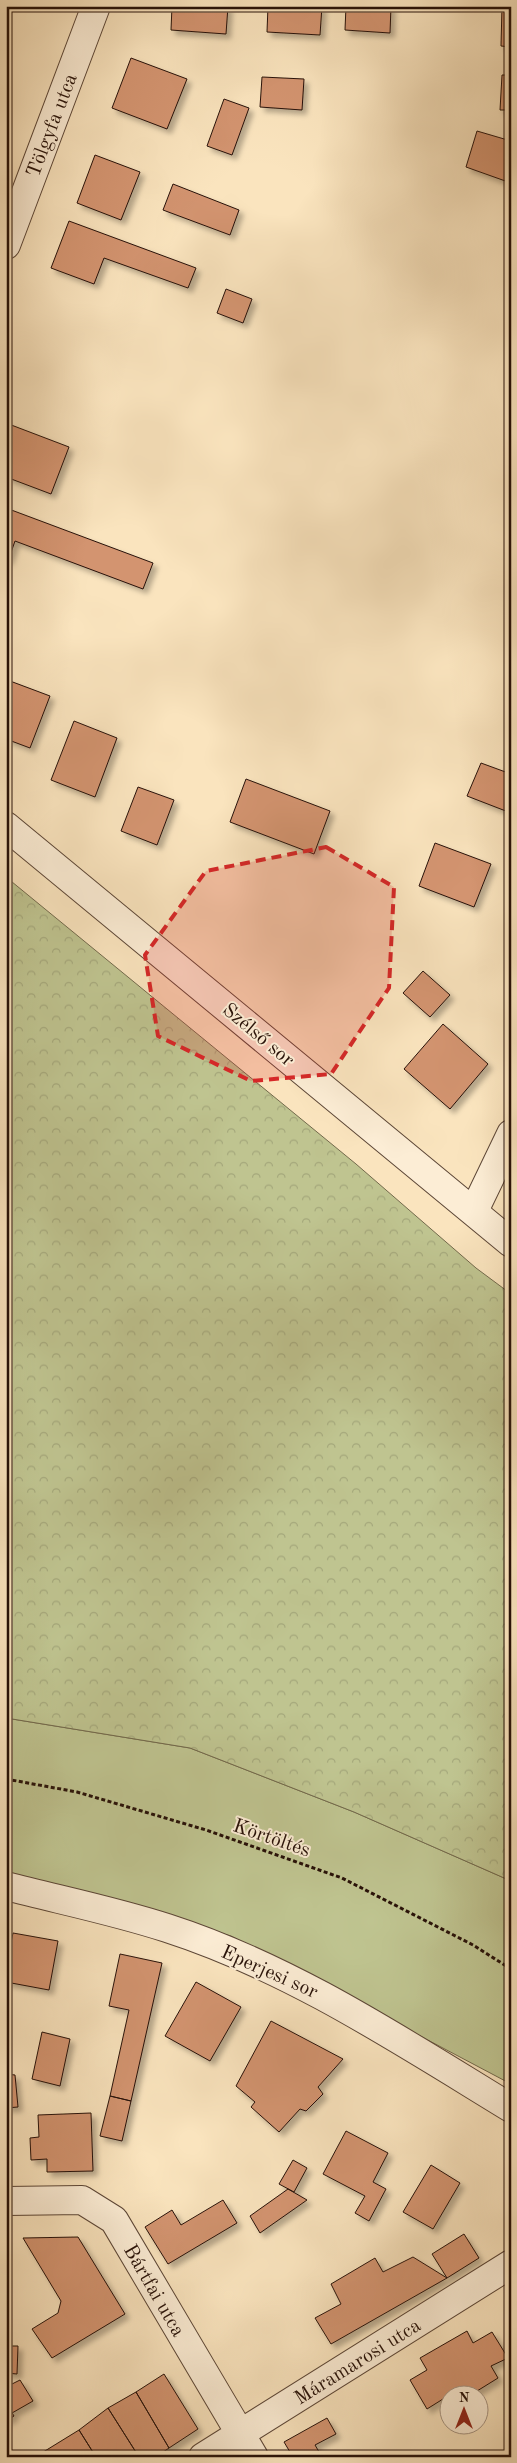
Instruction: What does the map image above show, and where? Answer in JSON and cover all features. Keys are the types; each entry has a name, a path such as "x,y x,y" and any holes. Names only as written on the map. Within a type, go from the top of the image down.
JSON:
{"street":[{"name":"Tölgyfa utca","path":"6,245 96,6"},
{"name":"Szélső sor","path":"6,826 511,1243"},
{"path":"474,1212 511,1134"},
{"name":"Eperjesi sor","path":"6,1886 167,1928 230,1952 337,2002 511,2108"},
{"name":"Bártfai utca","path":"6,2201 82,2200 114,2220 254,2457"},
{"name":"Máramarosi utca","path":"203,2457 511,2264"}],"path":[{"name":"Körtöltés","path":"6,1779 77,1792 206,1830 342,1878 473,1945 511,1969"}],"highlighted area":[{"path":"326,847 394,887 389,988 331,1074 251,1081 158,1036 145,955 206,871"}],"green space":[{"path":"6,877 356,1164 476,1268 511,1294 511,1881 354,1812 190,1748 6,1718"},
{"path":"6,1718 190,1748 354,1812 511,1881 511,2084 231,1936 6,1876"}],"building":[{"path":"172,6 228,6 226,34 171,30"},
{"path":"268,6 322,6 320,35 267,32"},
{"path":"346,6 391,6 390,33 345,30"},
{"path":"502,6 511,6 511,47 501,46"},
{"path":"131,58 187,79 167,129 112,108"},
{"path":"502,75 511,75 511,110 500,110"},
{"path":"262,77 304,79 302,110 260,107"},
{"path":"224,99 249,108 232,155 207,146"},
{"path":"477,131 511,141 511,183 466,167"},
{"path":"95,155 140,172 121,220 77,203"},
{"path":"173,184 239,210 230,235 163,210"},
{"path":"69,221 196,268 188,288 104,258 94,284 51,268"},
{"path":"226,289 252,299 243,323 217,313"},
{"path":"6,423 69,447 51,494 6,477"},
{"path":"6,508 153,563 143,589 15,541 8,561 6,560"},
{"path":"10,681 50,696 30,748 6,739 6,690"},
{"path":"74,721 117,738 95,797 51,780"},
{"path":"481,763 511,774 511,813 467,796"},
{"path":"246,779 330,811 314,854 230,822"},
{"path":"138,787 174,800 157,845 121,831"},
{"path":"435,843 491,864 474,907 419,886"},
{"path":"423,971 450,995 430,1017 403,993"},
{"path":"443,1024 488,1064 450,1109 404,1069"},
{"path":"13,1933 58,1941 49,1990 6,1982 6,1967"},
{"path":"120,1954 162,1963 131,2101 110,2096 129,2010 109,2006"},
{"path":"196,1982 241,2007 210,2061 165,2036"},
{"path":"271,2021 343,2059 318,2087 323,2094 306,2111 300,2109 279,2132 251,2107 255,2102 236,2086"},
{"path":"42,2032 70,2039 60,2086 32,2079"},
{"path":"6,2074 15,2075 18,2107 6,2108"},
{"path":"110,2096 131,2101 122,2141 100,2136"},
{"path":"91,2113 93,2171 47,2172 47,2159 31,2160 30,2138 39,2137 38,2115"},
{"path":"346,2131 388,2153 373,2182 386,2189 369,2221 355,2213 365,2196 323,2174"},
{"path":"293,2160 307,2168 294,2192 279,2184"},
{"path":"431,2165 460,2183 433,2229 403,2212"},
{"path":"288,2189 307,2200 260,2233 250,2216"},
{"path":"223,2200 237,2223 168,2264 145,2227 172,2210 181,2225"},
{"path":"464,2234 479,2258 447,2278 432,2254"},
{"path":"78,2237 125,2314 52,2358 32,2329 58,2313 61,2301 23,2238"},
{"path":"413,2257 447,2278 331,2344 315,2318 341,2304 331,2284 375,2258 383,2272"},
{"path":"467,2331 473,2343 492,2332 508,2358 491,2366 498,2378 485,2386 440,2386 440,2401 427,2409 410,2380 427,2370 420,2358"},
{"path":"6,2346 18,2346 17,2374 6,2373"},
{"path":"164,2374 198,2429 169,2448 136,2392"},
{"path":"20,2380 33,2401 12,2413 6,2403 6,2387"},
{"path":"136,2392 169,2448 156,2457 139,2457 108,2408"},
{"path":"6,2403 14,2416 6,2421"},
{"path":"108,2408 139,2457 96,2457 79,2430"},
{"path":"327,2418 336,2434 315,2445 322,2457 293,2457 284,2442"},
{"path":"79,2430 96,2457 41,2457 40,2454"},
{"path":"455,2452 458,2457 448,2457"}]}
